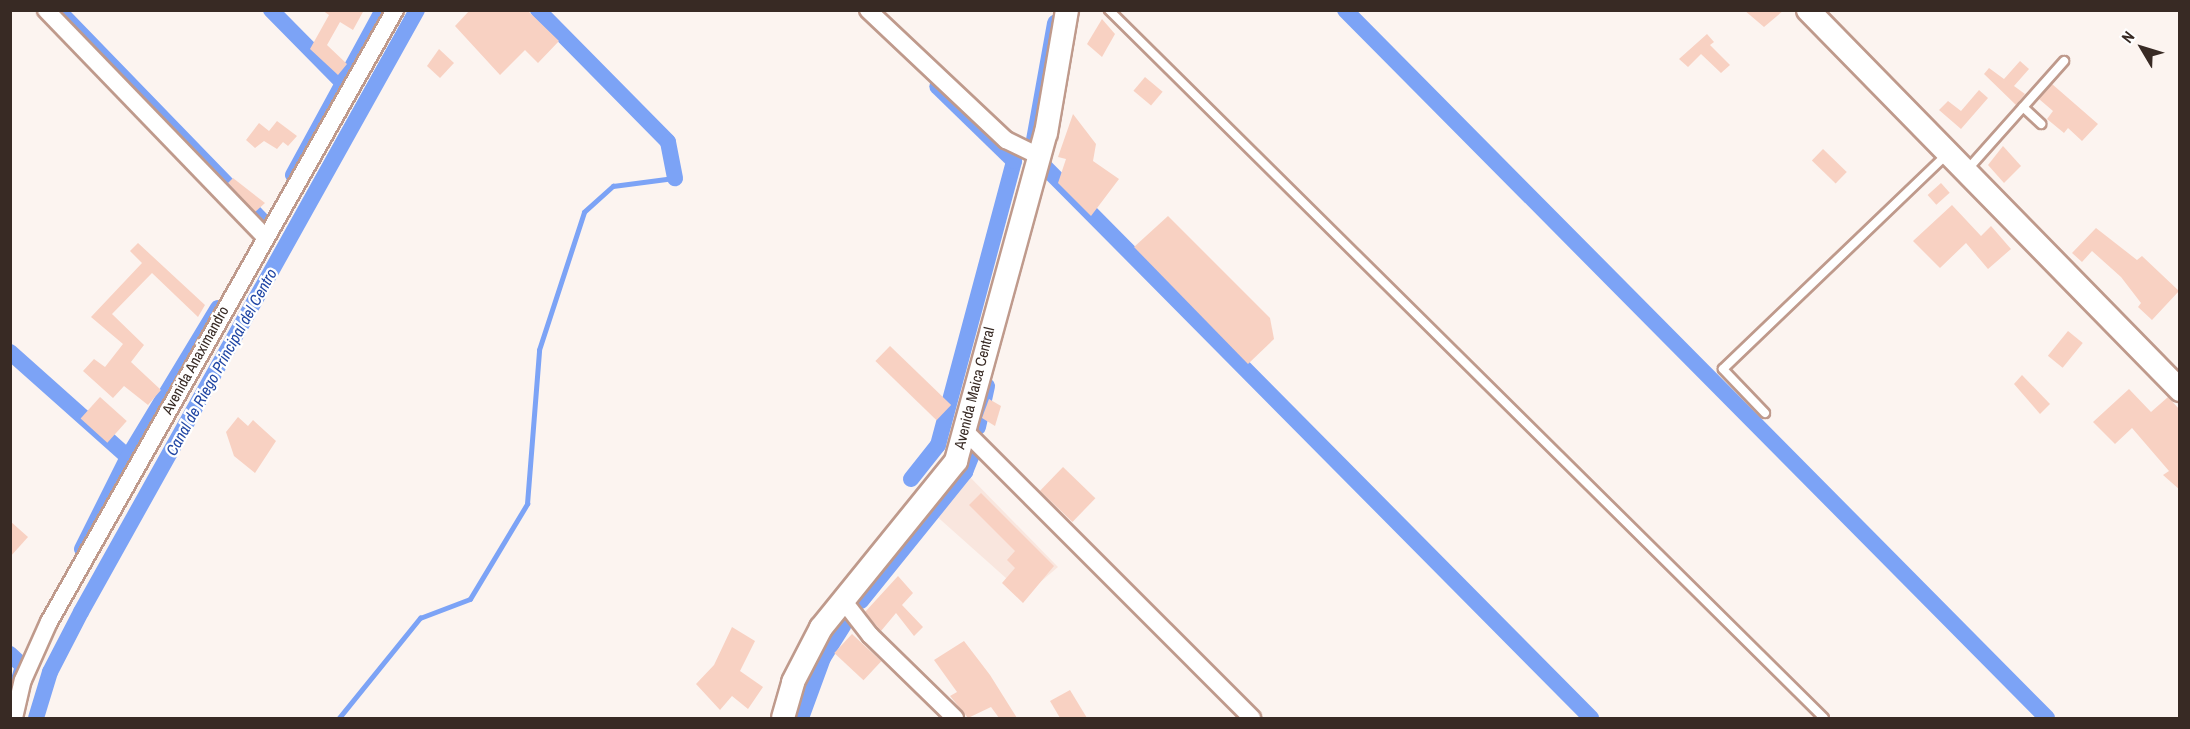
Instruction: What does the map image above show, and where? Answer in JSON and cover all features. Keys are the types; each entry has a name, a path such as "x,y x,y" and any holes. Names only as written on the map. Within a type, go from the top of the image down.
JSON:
{"street":[{"path":"46,10 264,236"},
{"name":"Avenida Anaximandro","path":"14,718 23,680 49,622 264,236 395,10"},
{"path":"868,10 1006,140 1036,155"},
{"name":"Avenida Maica Central","path":"783,718 806,655 842,599 942,481 956,461 1036,155 1046,133 1067,10"},
{"path":"1808,10 2180,390"},
{"path":"965,431 1252,718"},
{"path":"842,599 870,635 956,718"}],"lane":[{"path":"1109,10 1246,141 1824,718"},
{"path":"1966,170 2064,61"},
{"path":"2023,107 2041,124"},
{"path":"1765,413 1723,369 1949,153"}],"shaded area":[{"path":"965,472 1058,567 1025,595 933,513"}],"building":[{"path":"322,10 364,10 353,30 340,22 327,45 347,64 338,75 310,49 329,15"},
{"path":"470,10 527,10 559,41 538,63 525,50 500,75 455,26"},
{"path":"1744,10 1784,10 1764,27"},
{"path":"1102,19 1115,34 1102,57 1087,44"},
{"path":"1707,34 1714,42 1710,45 1730,65 1721,73 1701,54 1688,67 1679,59"},
{"path":"439,49 454,63 440,78 427,66"},
{"path":"2020,61 2029,69 2014,86 2025,94 2016,105 1984,74 1989,68 2004,79"},
{"path":"1145,77 1163,92 1151,106 1133,91"},
{"path":"2052,84 2098,124 2082,141 2068,128 2064,133 2047,119 2053,111 2039,99"},
{"path":"1979,90 1988,98 1961,129 1939,110 1948,101 1961,111"},
{"path":"1073,114 1096,144 1093,161 1119,179 1091,216 1058,183 1066,159 1058,157"},
{"path":"277,121 297,136 288,146 283,142 277,149 264,141 255,148 246,140 259,123 269,131"},
{"path":"2003,146 2021,166 2004,183 1988,165"},
{"path":"1823,149 1847,172 1836,183 1812,161"},
{"path":"233,178 265,203 255,212 228,183"},
{"path":"1941,183 1950,193 1936,205 1928,195"},
{"path":"1952,205 1981,236 1991,226 2011,249 1988,269 1966,243 1940,268 1913,241"},
{"path":"1168,216 1270,318 1274,339 1248,364 1134,247"},
{"path":"2096,228 2137,260 2142,256 2179,291 2152,320 2138,307 2141,303 2121,277 2092,251 2082,262 2072,253"},
{"path":"138,243 205,305 198,317 152,273 112,314 144,345 131,362 161,390 148,405 124,386 113,398 83,371 94,359 105,367 123,344 91,317 142,263 130,251"},
{"path":"2068,331 2083,343 2063,368 2048,356"},
{"path":"890,346 951,405 937,420 875,361"},
{"path":"2022,375 2050,404 2040,414 2014,384"},
{"path":"2129,389 2151,412 2168,397 2180,410 2180,490 2163,475 2169,471 2132,428 2115,444 2093,422"},
{"path":"100,397 127,421 107,443 81,419"},
{"path":"989,399 1001,406 995,426 982,418"},
{"path":"238,417 248,426 253,420 276,441 255,473 234,456 226,432"},
{"path":"1063,467 1095,498 1072,522 1040,491"},
{"path":"981,493 1054,566 1023,603 1002,583 1015,568 1007,560 1015,551 969,505"},
{"path":"10,521 28,537 10,557"},
{"path":"898,576 913,593 902,605 923,627 914,636 896,613 881,631 865,612"},
{"path":"732,627 755,641 740,671 763,687 748,709 732,696 720,710 696,684 714,665"},
{"path":"852,634 881,661 864,680 834,653"},
{"path":"964,641 990,675 1017,718 999,718 991,707 968,718 950,696 957,692 934,660"},
{"path":"1070,690 1087,718 1060,718 1050,701"}],"waterway":[{"path":"58,10 267,226"},
{"path":"271,10 342,82"},
{"path":"293,175 383,10"},
{"name":"Canal de Riego Principal del Centro","path":"36,718 50,672 81,612 417,10"},
{"path":"538,10 668,142 675,178"},
{"path":"1345,10 2047,718"},
{"path":"1034,140 1055,23"},
{"path":"911,479 938,445 1014,161 937,86"},
{"path":"1045,167 1591,718"},
{"path":"339,718 420,618 470,599 527,504 539,350 584,212 613,186 675,178"},
{"path":"82,549 128,457 218,308"},
{"path":"10,352 128,457"},
{"path":"978,427 987,386"},
{"path":"861,601 965,472 973,452"},
{"path":"801,718 823,658 844,625"},
{"path":"10,654 23,666 18,683"}]}
